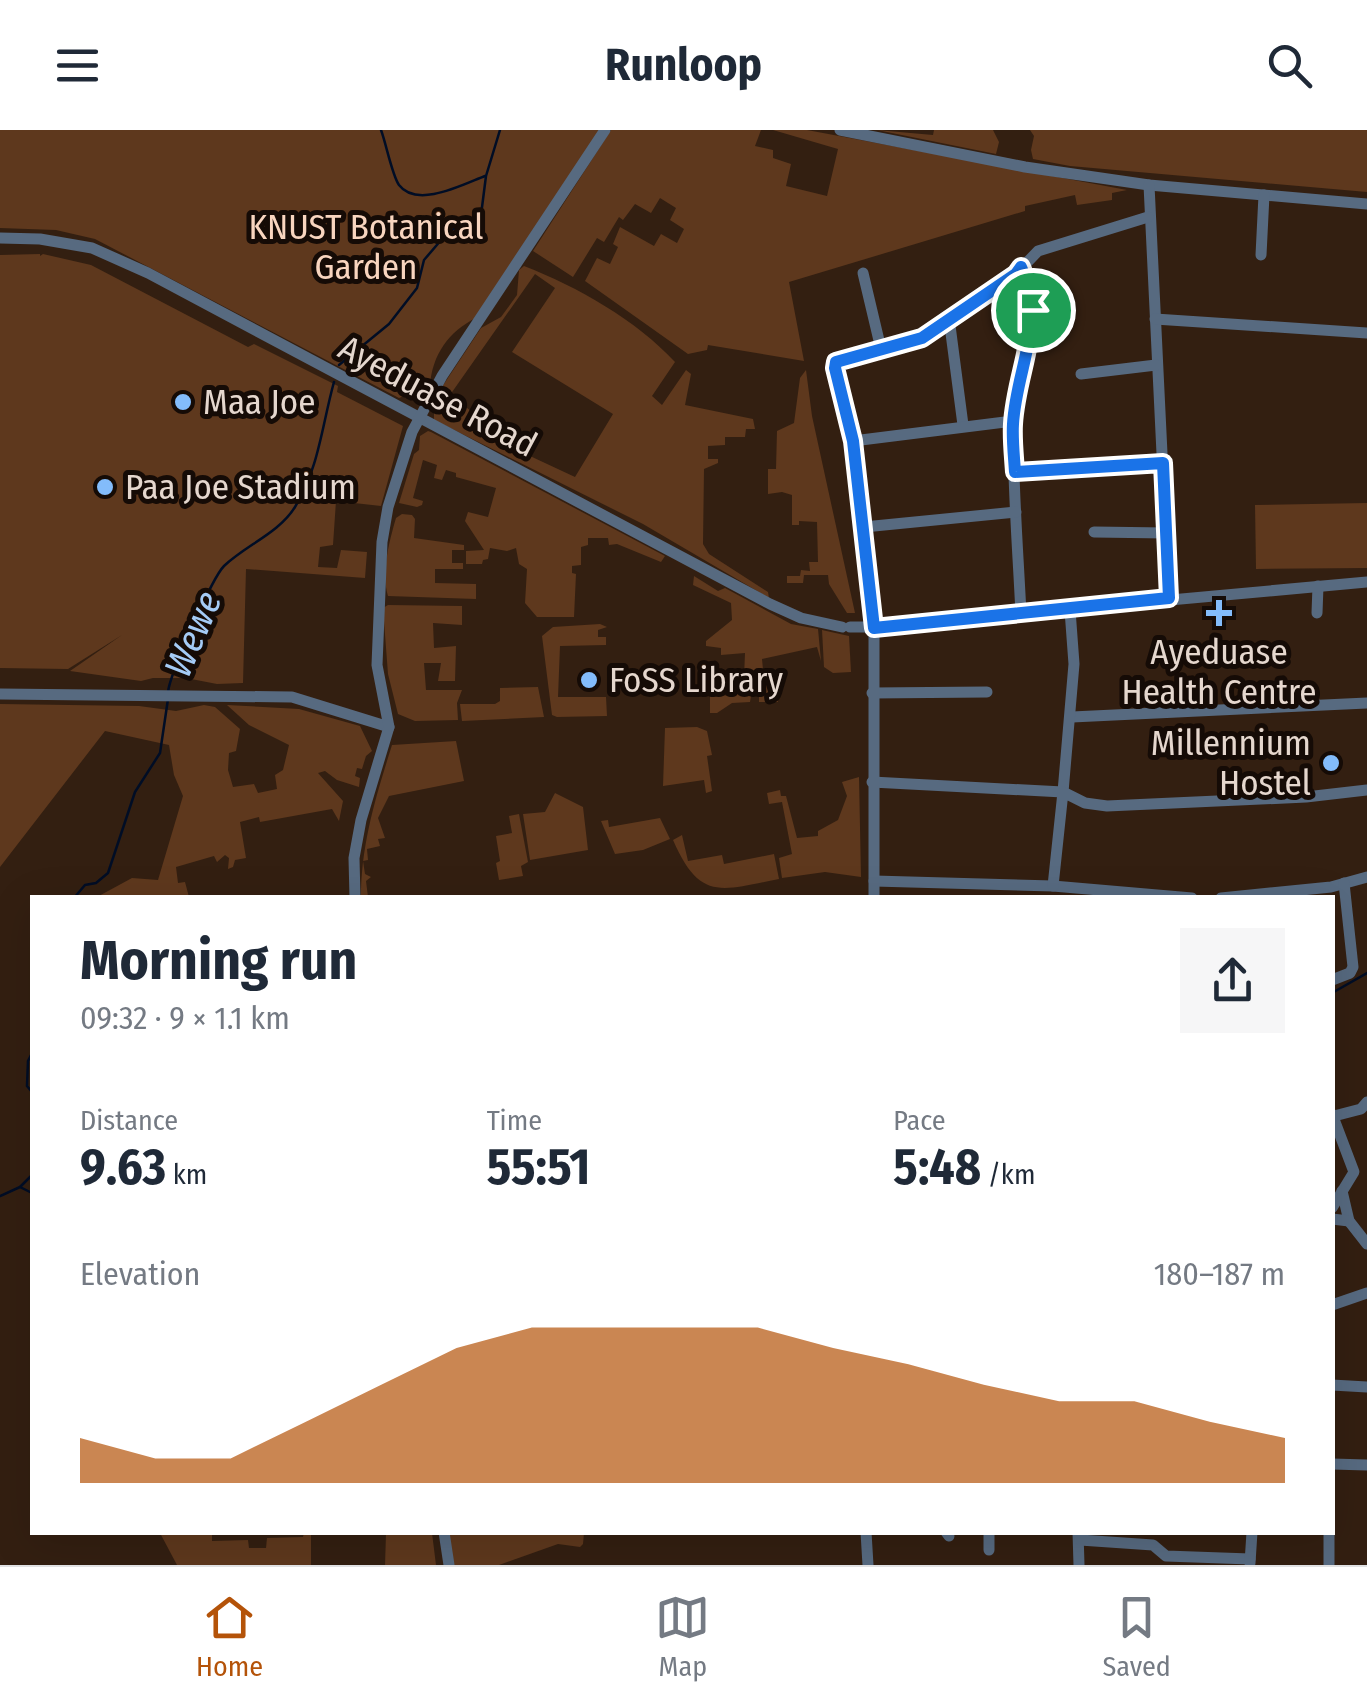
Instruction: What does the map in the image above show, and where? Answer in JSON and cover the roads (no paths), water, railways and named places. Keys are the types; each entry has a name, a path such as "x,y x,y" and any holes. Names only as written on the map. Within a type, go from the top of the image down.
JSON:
{"street":[{"path":"355,895 354,858 361,820 390,726 377,666 382,542 388,507 419,416 442,376 605,130"},
{"path":"840,130 1025,166 1149,185 1367,204"},
{"path":"1149,185 1169,598"},
{"path":"1261,255 1264,195"},
{"path":"874,895 874,628 853,441 836,362 922,338 1016,274 1038,251 1148,218"},
{"name":"Ayeduase Road","path":"0,238 92,248 148,273 801,618 874,628 1367,582"},
{"path":"1021,267 1030,286 1033,310 1029,350 1013,421 1022,614"},
{"path":"863,273 880,349"},
{"path":"950,318 963,425"},
{"path":"1156,319 1367,333"},
{"path":"1081,374 1156,364"},
{"path":"853,441 1013,421"},
{"path":"1015,472 1163,463"},
{"path":"864,527 1016,512"},
{"path":"1094,532 1166,533"},
{"path":"1318,586 1318,613"},
{"path":"1053,886 1072,717 1070,610"},
{"path":"872,694 987,692"},
{"path":"0,694 292,697 390,726"},
{"path":"1072,717 1367,704"},
{"path":"872,782 1063,792 1085,803 1108,806 1306,797 1367,790"},
{"path":"1247,895 1344,884 1367,877"},
{"path":"874,881 1053,886 1157,895"},
{"path":"1335,979 1350,973 1353,966 1344,884"},
{"path":"1335,1115 1361,1109 1367,1102"},
{"path":"1335,1118 1354,1172 1335,1203"},
{"path":"1342,1192 1349,1221 1367,1244"},
{"path":"1335,1220 1349,1221"},
{"path":"1335,1304 1367,1293"},
{"path":"1335,1385 1367,1387"},
{"path":"1335,1464 1367,1465"},
{"path":"444,1535 448,1565"},
{"path":"866,1535 869,1564"},
{"path":"988,1550 989,1535"},
{"path":"1079,1565 1079,1536 1154,1545 1166,1561 1250,1562 1252,1535"},
{"path":"1329,1565 1330,1535"}],"waterway":[{"path":"381,130 396,180 407,192 441,193 485,176"},
{"name":"Wewe","path":"339,365 389,324 417,288 424,260 448,232 481,215 486,176 500,130"},
{"name":"Wewe","path":"168,692 183,647 218,574 295,507 315,462 334,382"},
{"name":"Wewe","path":"77,895 85,885 96,883 108,873 135,792 160,753 168,699"},
{"path":"1335,991 1367,973"},
{"name":"Wewe","path":"30,1057 30,1090"},
{"name":"Wewe","path":"0,1196 20,1187 30,1177"},
{"path":"20,1187 30,1192"}],"place":[{"name":"Maa Joe","path":"183,402"},
{"name":"Paa Joe Stadium","path":"105,487"},
{"name":"Ayeduase Health Centre","path":"1219,613"},
{"name":"FoSS Library","path":"589,680"},
{"name":"Millennium Hostel","path":"1331,763"}],"park label":[{"name":"KNUST Botanical Garden","path":"366,247"}]}
